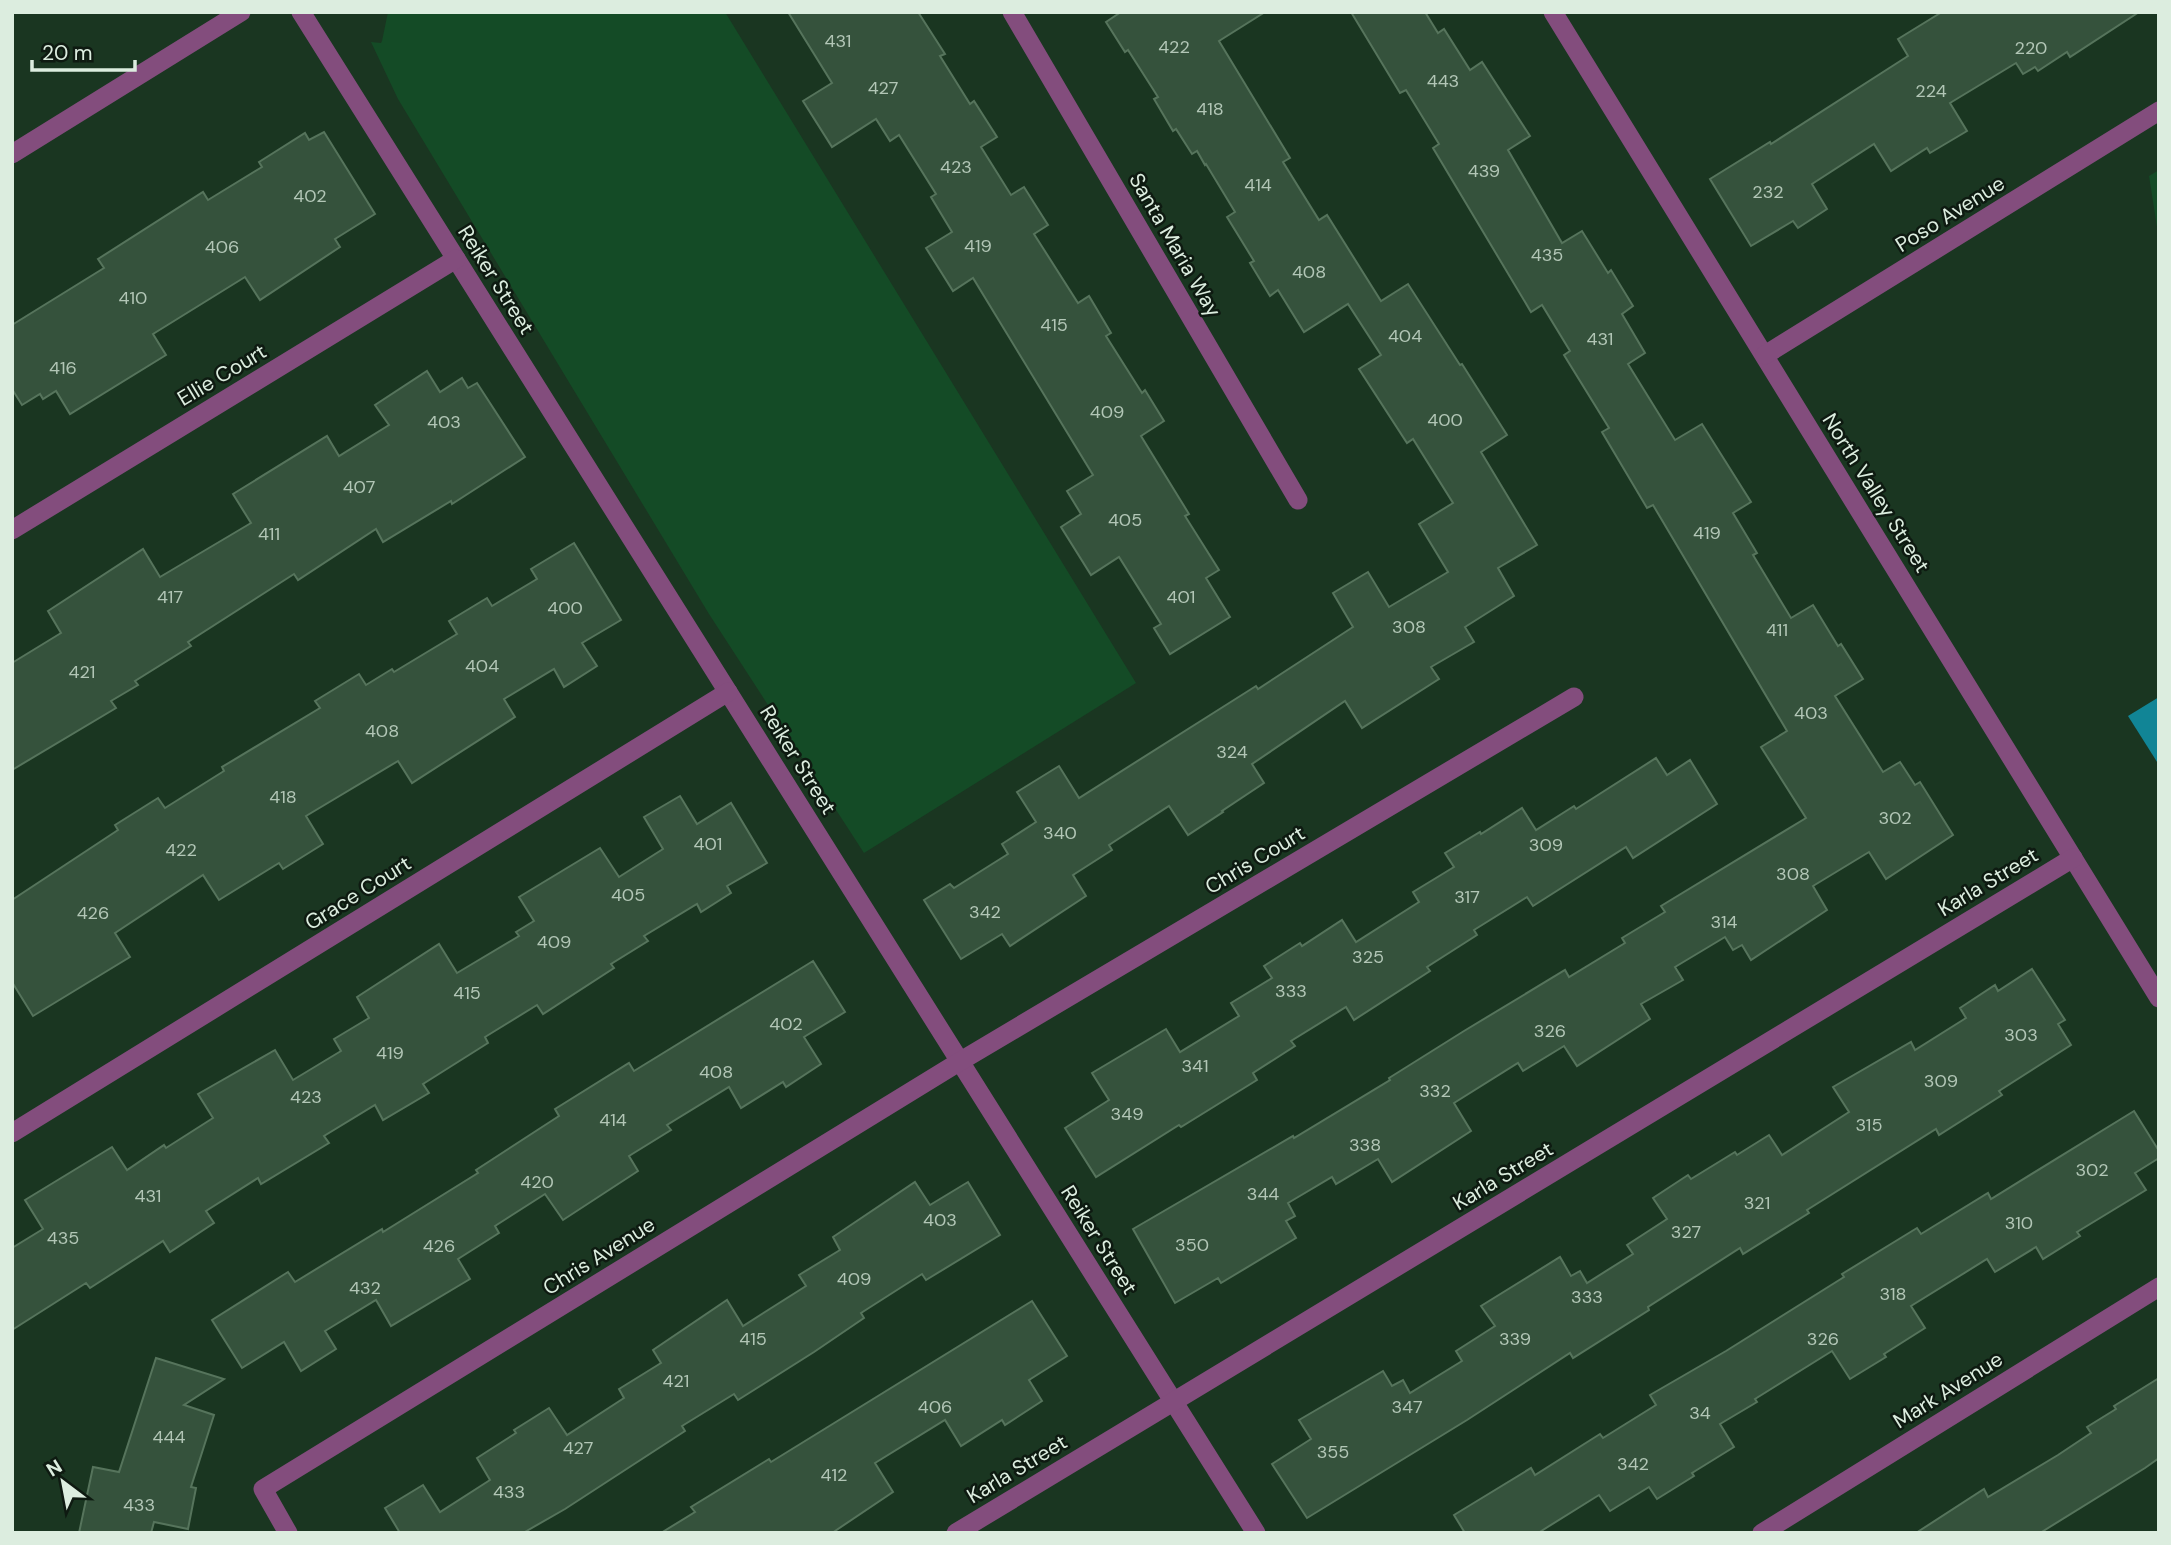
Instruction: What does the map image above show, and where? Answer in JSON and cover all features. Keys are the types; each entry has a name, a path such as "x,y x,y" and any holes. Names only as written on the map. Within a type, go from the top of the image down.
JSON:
{"street":[{"path":"12,154 241,12"},
{"name":"Reiker Street","path":"301,12 1256,1533"},
{"name":"Santa Maria Way","path":"1012,12 1298,500"},
{"name":"North Valley Street","path":"1553,12 2159,998"},
{"name":"Poso Avenue","path":"1765,355 2159,111"},
{"name":"Ellie Court","path":"12,530 456,259"},
{"name":"Grace Court","path":"12,1133 728,692"},
{"name":"Chris Court","path":"959,1062 1574,696"},
{"name":"Karla Street","path":"956,1533 2073,858"},
{"name":"Chris Avenue","path":"288,1533 263,1489 959,1062"},
{"name":"Mark Avenue","path":"1762,1533 2159,1287"}],"green space":[{"path":"388,12 725,12 1136,683 864,853 709,614 398,99 371,42 381,43"},
{"path":"2159,170 2159,240 2149,176"}],"water":[{"path":"2159,697 2159,765 2128,716"}],"building":[{"path":"788,12 918,12 945,54 940,56 970,104 974,101 997,137 981,147 1011,195 1024,187 1048,225 1034,234 1078,303 1089,296 1111,333 1106,336 1142,393 1145,390 1164,421 1141,436 1189,514 1185,516 1219,570 1206,578 1230,617 1170,654 1154,628 1161,624 1119,557 1091,575 1061,527 1081,514 1067,491 1093,475 973,278 953,291 926,248 952,232 931,197 936,194 899,135 890,141 876,119 832,147 803,101 832,83"},
{"path":"1121,12 1265,12 1219,41 1290,158 1283,162 1319,220 1327,215 1381,301 1408,284 1507,435 1481,452 1537,545 1498,568 1514,596 1465,627 1474,642 1431,667 1439,679 1362,728 1345,701 1252,764 1264,783 1223,812 1188,835 1169,806 1109,845 1112,850 1073,875 1086,896 1010,946 1002,934 961,959 924,900 950,884 954,888 1008,854 1002,844 1036,822 1017,792 1059,766 1079,798 1256,686 1258,689 1353,627 1333,593 1368,572 1389,607 1448,572 1419,524 1453,503 1413,439 1407,443 1359,369 1381,355 1348,304 1304,332 1278,290 1270,296 1250,263 1254,261 1227,217 1235,212 1197,151 1192,154 1176,129 1173,131 1154,99 1158,97 1128,50 1125,52 1106,22"},
{"path":"1351,12 1425,12 1438,33 1444,29 1470,70 1482,62 1530,136 1508,150 1562,243 1582,231 1608,273 1611,270 1633,306 1622,314 1645,353 1628,364 1675,440 1702,424 1751,502 1733,513 1757,553 1753,555 1791,618 1813,605 1838,646 1841,644 1863,679 1835,696 1883,772 1900,762 1915,785 1920,782 1953,835 1886,879 1869,852 1813,886 1827,910 1751,960 1742,945 1733,950 1725,937 1675,967 1683,980 1641,1004 1650,1019 1577,1066 1564,1046 1523,1071 1518,1063 1454,1103 1471,1131 1392,1182 1378,1159 1336,1184 1332,1177 1288,1203 1295,1216 1286,1221 1296,1238 1221,1283 1218,1278 1175,1303 1133,1229 1293,1136 1294,1138 1565,970 1569,977 1625,943 1622,938 1665,912 1661,906 1806,818 1761,747 1787,731 1653,505 1647,508 1602,432 1609,428 1564,355 1570,351 1542,305 1531,312 1433,148 1439,144 1406,90 1400,93"},
{"path":"1942,12 2139,12 2070,57 2067,52 2038,71 2035,67 2023,74 2016,63 1950,103 1967,131 1930,153 1927,148 1891,171 1874,144 1812,184 1827,209 1798,228 1793,221 1751,246 1710,179 1770,142 1771,144 1908,56 1898,39"},
{"path":"324,132 375,214 335,239 340,247 260,300 245,277 153,334 166,355 70,414 56,391 43,399 40,394 22,405 12,389 12,325 104,268 98,259 203,192 208,200 262,167 259,162 305,133 309,140"},
{"path":"427,371 440,392 462,378 468,388 477,383 525,457 452,504 451,501 383,542 376,529 298,580 294,574 188,642 191,646 135,681 138,685 111,701 116,708 12,770 12,663 61,633 48,611 143,549 160,577 251,523 233,494 327,436 339,456 389,425 375,405"},
{"path":"574,543 621,620 582,643 597,666 564,687 554,669 504,699 515,717 412,783 398,761 306,816 323,844 283,869 279,863 219,900 203,875 115,933 130,957 33,1016 12,982 12,900 118,830 115,825 158,798 165,808 224,771 222,767 320,708 315,701 359,674 366,685 392,669 394,672 457,634 449,621 487,598 492,606 537,579 531,569"},
{"path":"1656,758 1667,775 1690,760 1717,804 1633,858 1626,847 1533,906 1527,897 1474,930 1477,935 1427,967 1430,971 1354,1020 1346,1007 1291,1041 1295,1046 1253,1073 1257,1080 1096,1177 1065,1128 1109,1100 1092,1073 1166,1029 1180,1052 1239,1016 1231,1003 1272,978 1264,966 1300,943 1302,946 1342,920 1356,942 1419,902 1413,892 1454,867 1445,853 1522,808 1536,830 1574,806 1576,809"},
{"path":"680,796 697,824 731,803 767,863 727,886 731,893 701,912 697,904 644,936 648,941 611,964 614,968 543,1014 537,1005 485,1037 488,1043 423,1084 429,1093 383,1120 375,1105 324,1136 329,1143 261,1184 258,1178 206,1211 214,1223 170,1252 163,1241 90,1288 86,1283 12,1330 12,1248 43,1229 25,1200 112,1147 127,1170 164,1145 166,1148 213,1118 198,1094 275,1050 293,1080 341,1051 334,1039 369,1018 357,997 439,944 457,973 519,936 516,932 534,921 519,897 600,848 619,877 663,849 644,817"},
{"path":"813,961 845,1012 804,1037 821,1064 786,1087 783,1082 741,1108 729,1087 667,1125 671,1130 629,1156 638,1171 563,1220 545,1194 495,1226 499,1233 458,1259 470,1279 391,1326 376,1300 325,1331 336,1349 301,1371 284,1342 242,1368 212,1320 288,1272 295,1282 382,1229 383,1232 478,1173 476,1170 559,1116 555,1109 629,1063 634,1071"},
{"path":"2032,969 2065,1020 2058,1024 2071,1045 1999,1091 2002,1095 1939,1135 1936,1129 1807,1210 1809,1213 1743,1254 1740,1248 1573,1358 1570,1353 1307,1518 1272,1464 1311,1439 1299,1420 1383,1371 1392,1386 1403,1380 1410,1393 1462,1361 1456,1351 1495,1326 1481,1306 1560,1257 1571,1276 1580,1271 1587,1283 1633,1254 1627,1245 1667,1219 1653,1198 1688,1175 1691,1179 1769,1135 1782,1155 1849,1112 1833,1087 1911,1042 1915,1050 1966,1018 1960,1008 1995,985 1998,991"},
{"path":"2134,1111 2159,1151 2159,1158 2135,1173 2146,1190 2077,1232 2080,1236 2043,1259 2036,1247 1995,1272 1987,1259 1911,1306 1925,1328 1850,1379 1832,1351 1720,1424 1734,1447 1657,1499 1649,1487 1610,1511 1599,1495 1538,1533 1465,1533 1454,1515 1531,1468 1535,1475 1600,1434 1603,1438 1656,1405 1650,1395 1726,1351 1917,1228 1921,1234 1988,1193 1991,1199"},
{"path":"915,1182 930,1205 968,1182 1000,1235 926,1280 922,1274 861,1313 864,1318 814,1352 738,1400 734,1394 682,1426 685,1431 523,1533 400,1533 385,1508 423,1485 440,1512 490,1480 477,1458 549,1408 567,1435 624,1398 619,1389 661,1363 653,1350 727,1300 743,1326 806,1286 799,1275 840,1250 833,1237"},
{"path":"1032,1301 1067,1356 1029,1380 1042,1401 1005,1425 1002,1420 961,1446 945,1420 875,1463 893,1492 832,1533 661,1533 695,1512 691,1507 769,1459 771,1462"},
{"path":"156,1358 224,1379 184,1405 214,1415 191,1487 196,1488 188,1529 154,1522 151,1533 79,1533 93,1467 119,1472"},
{"path":"2159,1378 2159,1458 2145,1468 2040,1533 1916,1533 1984,1489 1988,1497 2058,1455 2091,1433 2087,1427 2116,1409 2114,1406"}]}
